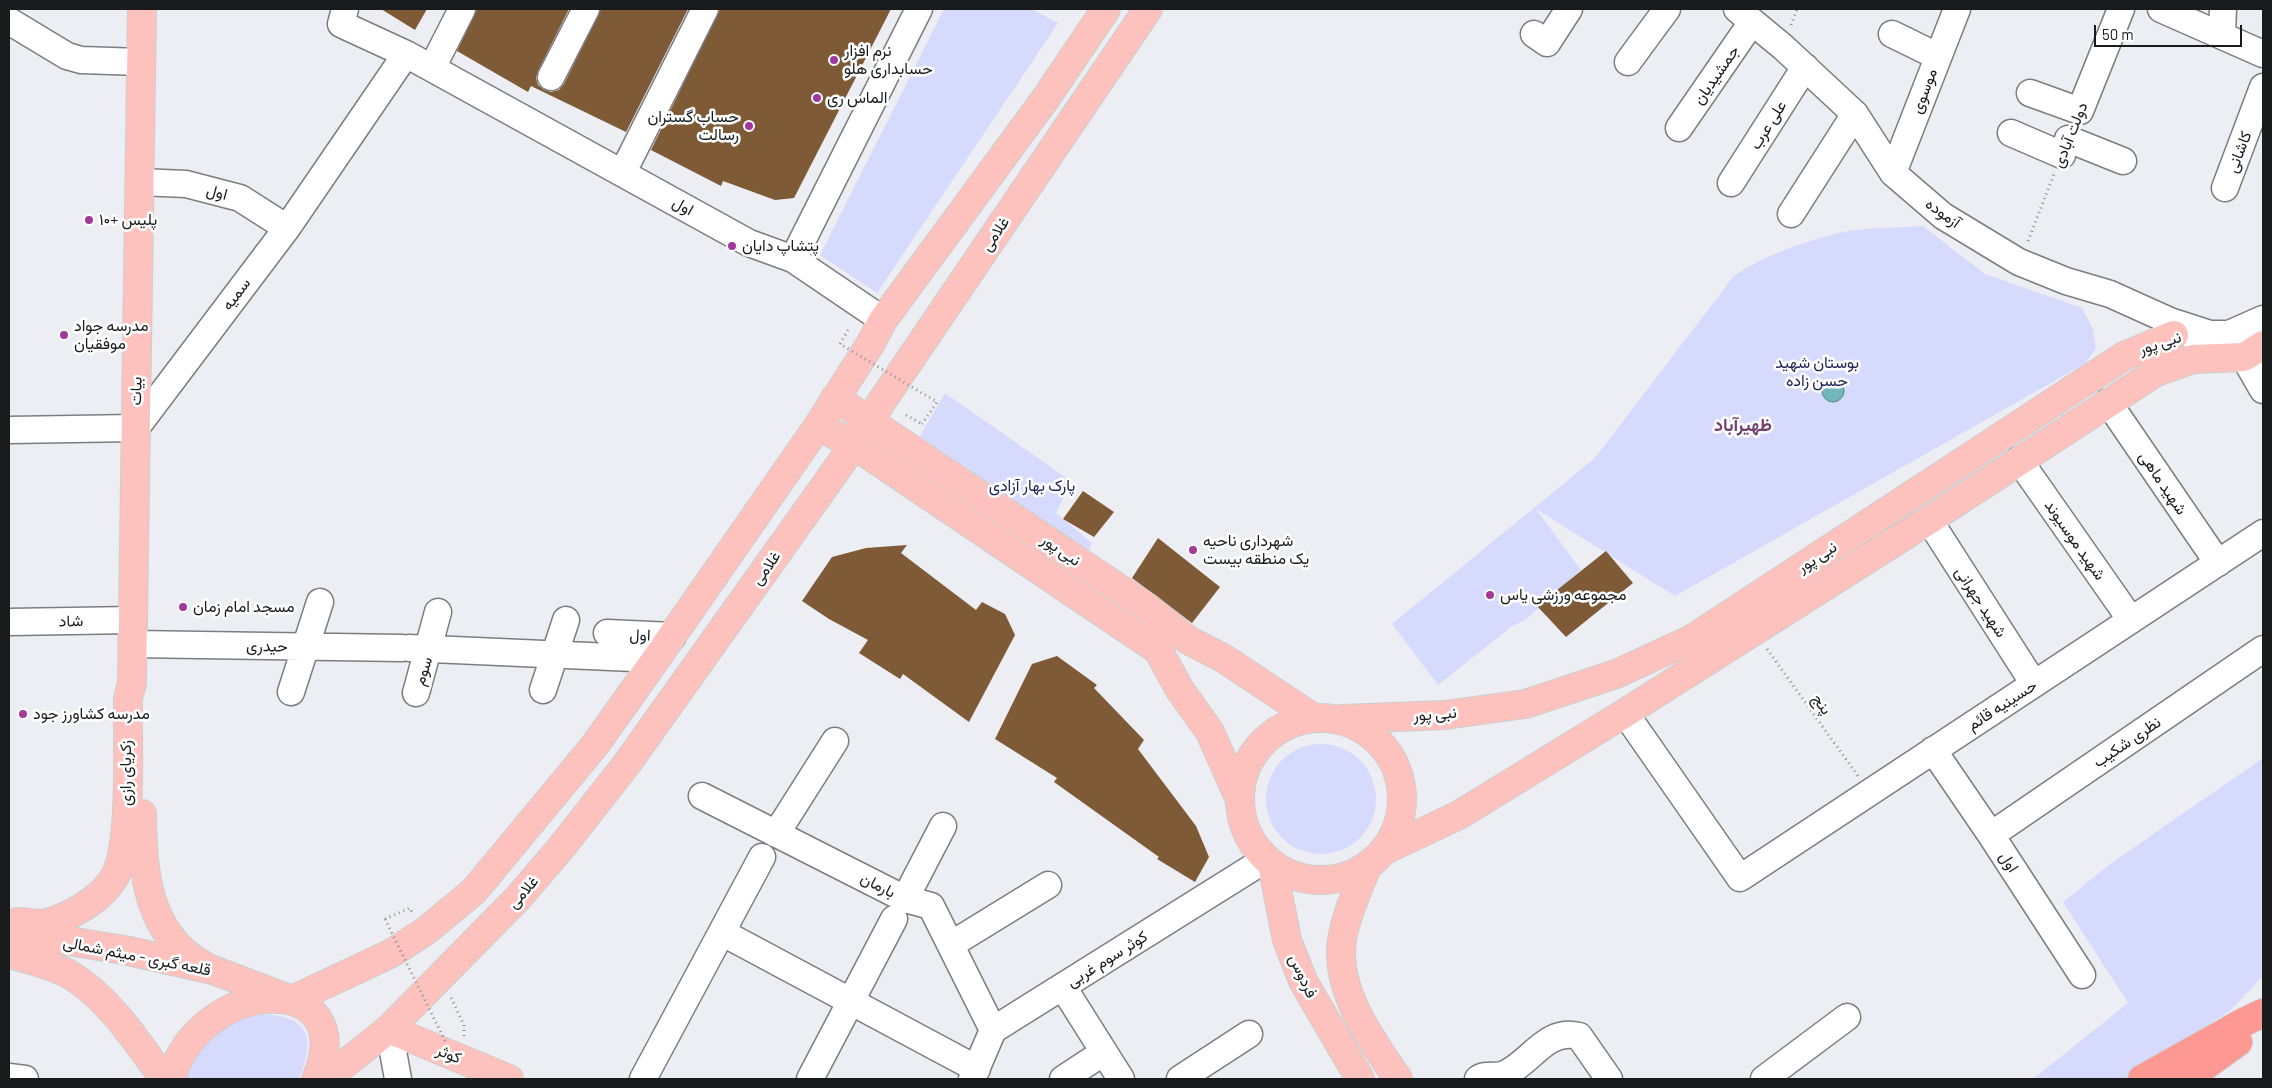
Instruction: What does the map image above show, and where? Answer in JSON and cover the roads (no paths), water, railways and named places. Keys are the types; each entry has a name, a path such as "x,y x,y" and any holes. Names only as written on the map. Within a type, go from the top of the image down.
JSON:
{"highway":[{"path":"2142,1079 2263,1013"},
{"path":"2187,1079 2263,1024"}],"main road":[{"name":"بیات","path":"132,683 142,9"},
{"path":"171,1079 175,1065 185,1047 205,1024 216,1016 262,999 292,1000 392,953 427,930 474,891 595,746 818,426 871,344 882,320 1046,98 1106,9"},
{"name":"غلامی","path":"326,1079 379,1037 518,898 626,765 854,445 1148,9"},
{"name":"نبی پور","path":"1342,719 1445,715 1525,704 1616,674 1692,639 2124,356 2174,335"},
{"name":"نبی پور","path":"1376,858 1459,815 1625,712 1929,520 2156,372 2193,359 2254,351"},
{"name":"نبی پور","path":"835,398 868,422 1148,608 1188,640 1223,658 1312,717"},
{"name":"نبی پور","path":"818,426 854,445 1158,650 1180,690 1210,732 1240,800"},
{"name":"زکریای رازی","path":"9,921 46,923 70,914 98,896 116,875 124,849 126,826 128,698 132,683"},
{"name":"زکریای رازی","path":"132,683 139,697 142,847 149,895 160,924 175,944 192,959 213,970"},
{"path":"1376,858 1344,877 1319,880 1294,876 1269,861 1249,835 1243,822 1240,800 1243,776 1253,754 1268,736 1289,723 1312,717 1342,719 1363,728 1381,743 1395,762 1402,784 1403,807 1397,830 1376,858 1346,923 1341,951 1344,978 1358,1015 1376,1047 1398,1079"},
{"name":"فردوس","path":"1269,861 1287,940 1303,981 1360,1079"},
{"name":"قلعه گبری - میثم شمالی","path":"9,931 129,951 213,970 292,1000 308,1008 316,1018 322,1032 324,1050 316,1079"},
{"name":"قلعه گبری - میثم شمالی","path":"9,954 51,966 89,988 138,1044 164,1079"},
{"name":"کوثر","path":"379,1037 509,1079"}],"street":[{"name":"اول","path":"345,9 341,24 406,54 749,243 793,259 882,320"},
{"path":"432,68 462,9"},
{"path":"550,77 586,9"},
{"path":"623,172 705,9"},
{"path":"793,259 919,9"},
{"path":"1534,34 1546,42 1569,9"},
{"path":"1628,62 1667,9"},
{"name":"موسوی","path":"1893,173 1956,9"},
{"name":"دولت آبادی","path":"2030,93 2080,111 2121,9"},
{"path":"2161,9 2222,21 2263,54"},
{"name":"آزموده","path":"1745,15 1855,114 1893,173 1943,216 2019,262 2066,281 2110,294 2170,321 2207,333"},
{"name":"جمشیدیان","path":"1679,128 1745,15"},
{"path":"9,21 67,56 82,60 141,62"},
{"path":"1892,34 1937,56"},
{"name":"سمیه","path":"136,428 287,228 406,54"},
{"name":"علی عرب","path":"1731,183 1804,67"},
{"name":"کاشانی","path":"2225,188 2263,87"},
{"path":"1791,214 1855,114"},
{"path":"2012,134 2122,161"},
{"name":"اول","path":"140,182 186,184 240,198 287,228"},
{"name":"نبی پور","path":"2174,335 2229,334 2263,319"},
{"path":"2254,351 2263,390"},
{"name":"شهید ماهی","path":"2108,402 2218,563"},
{"path":"9,430 136,428"},
{"name":"شهید موسیوند","path":"2019,460 2131,620"},
{"name":"شهید جهرانی","path":"1929,520 2034,684"},
{"name":"حسینیه قائم","path":"1625,712 1740,878 2263,533"},
{"path":"291,692 320,602"},
{"name":"سوم","path":"416,693 414,649 438,612"},
{"path":"543,690 566,620"},
{"name":"شاد","path":"9,622 133,632"},
{"name":"حیدری","path":"133,632 304,647 414,649 656,660"},
{"name":"اول","path":"607,633 673,636"},
{"name":"نظری شکیب","path":"1992,835 2263,649"},
{"path":"776,834 835,741"},
{"name":"اول","path":"1933,750 1992,835 2082,975"},
{"name":"بارمان","path":"702,796 776,834 900,909 931,906 952,944 993,1030"},
{"path":"810,1079 943,826"},
{"path":"643,1079 762,857"},
{"name":"کوثر سوم غربی","path":"993,1030 1269,861"},
{"path":"952,944 1048,885"},
{"path":"722,932 851,1001 975,1074 993,1030"},
{"path":"1063,987 1121,1079"},
{"path":"1764,1079 1847,1017"},
{"path":"1478,1079 1482,1076 1504,1077 1548,1040 1568,1033 1579,1036 1609,1079"},
{"path":"1180,1079 1249,1034"},
{"path":"379,1037 386,1079"},
{"path":"379,1037 398,1079"},
{"path":"1063,1079 1104,1052"},
{"path":"9,1077 25,1079"}],"place":[{"name":"نرم افزار حسابداری هلو","path":"834,60"},
{"name":"الماس ری","path":"817,98"},
{"name":"حساب گستران رسالت","path":"749,126"},
{"name":"پلیس +۱۰","path":"89,220"},
{"name":"پتشاپ دایان","path":"732,246"},
{"name":"مدرسه جواد موفقیان","path":"64,335"},
{"name":"شهرداری ناحیه یک منطقه بیست","path":"1193,550"},
{"name":"مجموعه ورزشی یاس","path":"1490,595"},
{"name":"مسجد امام زمان","path":"183,607"},
{"name":"مدرسه کشاورز جود","path":"23,714"}],"district":[{"name":"ظهیرآباد","path":"1743,425"}],"park label":[{"name":"بوستان شهید حسن زاده","path":"1817,372"},
{"name":"پارک بهار آزادی","path":"1032,486"}]}
